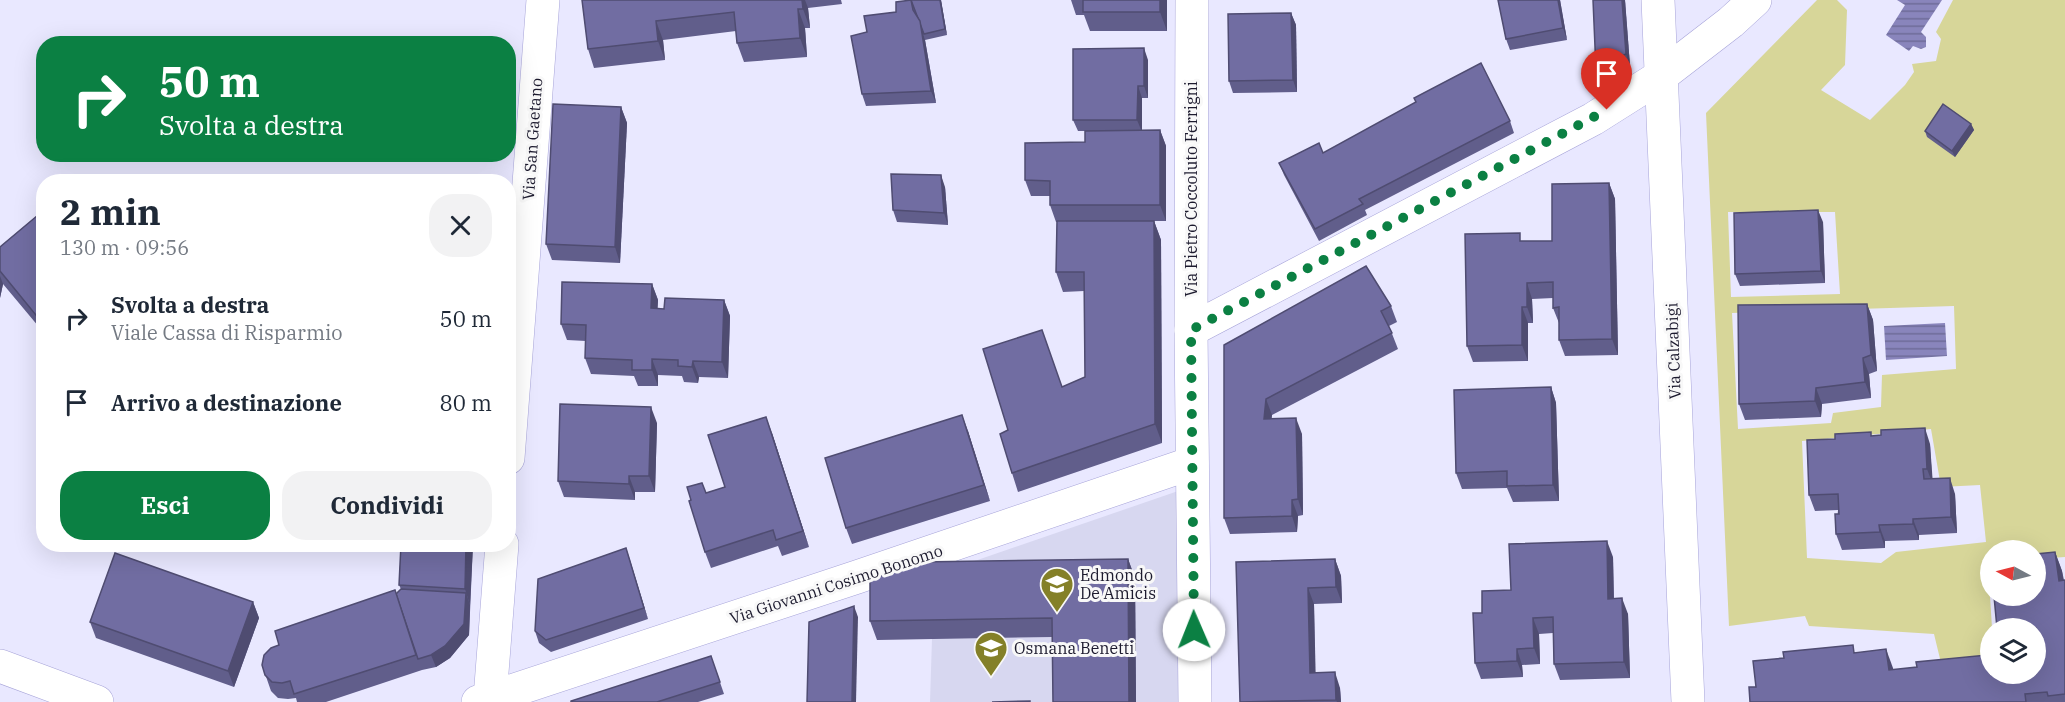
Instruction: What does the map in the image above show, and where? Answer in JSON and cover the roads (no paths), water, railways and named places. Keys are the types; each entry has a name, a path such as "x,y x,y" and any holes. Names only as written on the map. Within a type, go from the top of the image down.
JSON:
{"street":[{"name":"Via San Gaetano","path":"516,353 543,0"},
{"name":"Via Pietro Coccoluto Ferrigni","path":"1192,0 1178,41 1191,330 1195,702"},
{"name":"Via Calzabigi","path":"1658,0 1688,702"},
{"path":"1191,330 1593,119 1661,76 1731,22 1755,0"},
{"name":"Via Giovanni Cosimo Bonomo","path":"484,700 1192,463"},
{"path":"484,700 501,552"},
{"path":"0,666 97,702"}],"place":[{"name":"Edmondo De Amicis","path":"1057,613"},
{"name":"Osmana Benetti","path":"991,677"}]}
